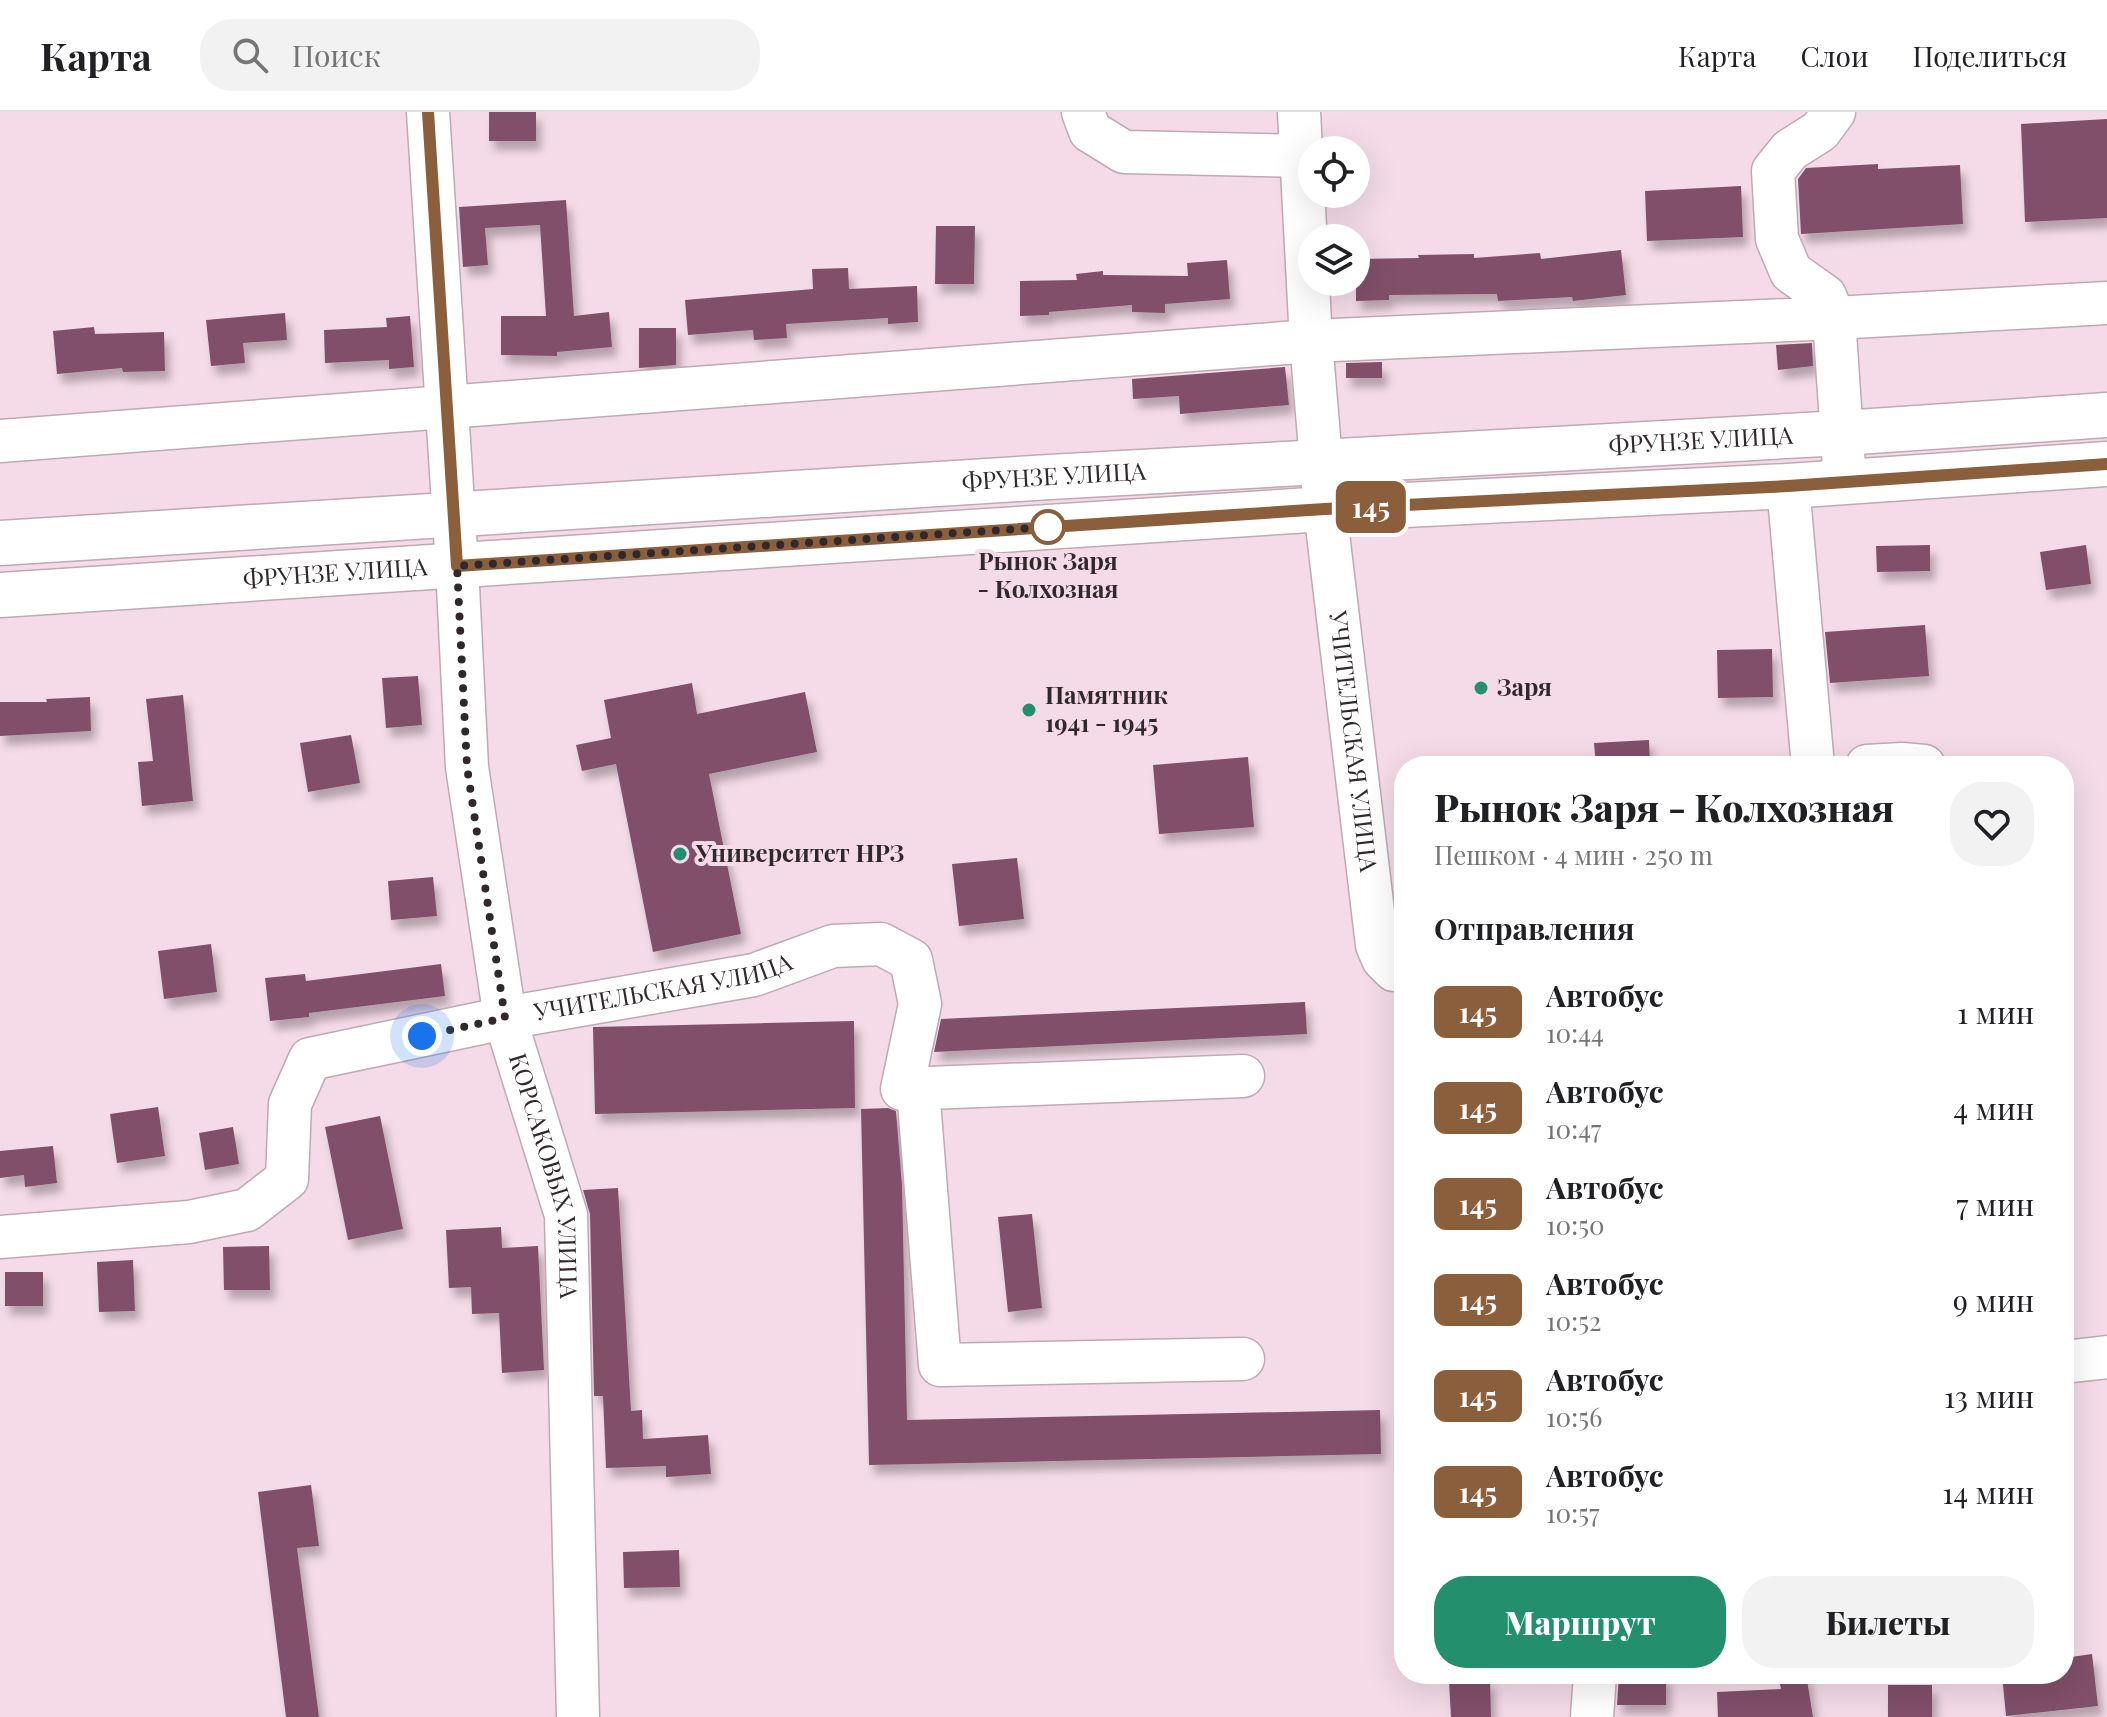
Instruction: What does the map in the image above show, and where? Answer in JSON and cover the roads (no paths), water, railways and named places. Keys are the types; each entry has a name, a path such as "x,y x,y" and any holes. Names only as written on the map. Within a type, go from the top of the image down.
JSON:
{"main road":[{"name":"ФРУНЗЕ УЛИЦА","path":"0,543 1321,460 1842,433 2107,415"},
{"name":"ФРУНЗЕ УЛИЦА","path":"0,595 1325,509 1788,486 2107,464"}],"street":[{"name":"КОРСАКОВЫХ УЛИЦА","path":"428,112 467,767 505,1018 566,1215 578,1717"},
{"path":"1083,112 1090,131 1124,152 1298,156"},
{"name":"УЧИТЕЛЬСКАЯ УЛИЦА","path":"1299,112 1301,136"},
{"path":"1834,112 1820,131 1790,150 1773,171 1777,239 1791,272 1825,296 1834,318 1845,482"},
{"name":"УЧИТЕЛЬСКАЯ УЛИЦА","path":"1305,208 1311,341 1325,509 1375,930 1383,959 1394,966"},
{"path":"0,441 1311,341 2107,303"},
{"path":"1788,486 1812,756"},
{"name":"УЧИТЕЛЬСКАЯ УЛИЦА","path":"0,1237 189,1222 247,1210 287,1179 290,1104 310,1059 505,1018 754,975 833,946 881,944 911,960 920,1004 902,1089 918,1089"},
{"path":"1243,1076 918,1089 940,1365 1243,1359"},
{"path":"2074,1361 2107,1357"},
{"path":"1592,1717 1594,1684"}],"place":[{"name":"Рынок Заря - Колхозная","path":"1048,527"},
{"name":"Заря","path":"1481,688"},
{"name":"Памятник 1941 - 1945","path":"1029,710"},
{"name":"Университет НРЗ","path":"680,854"}]}
